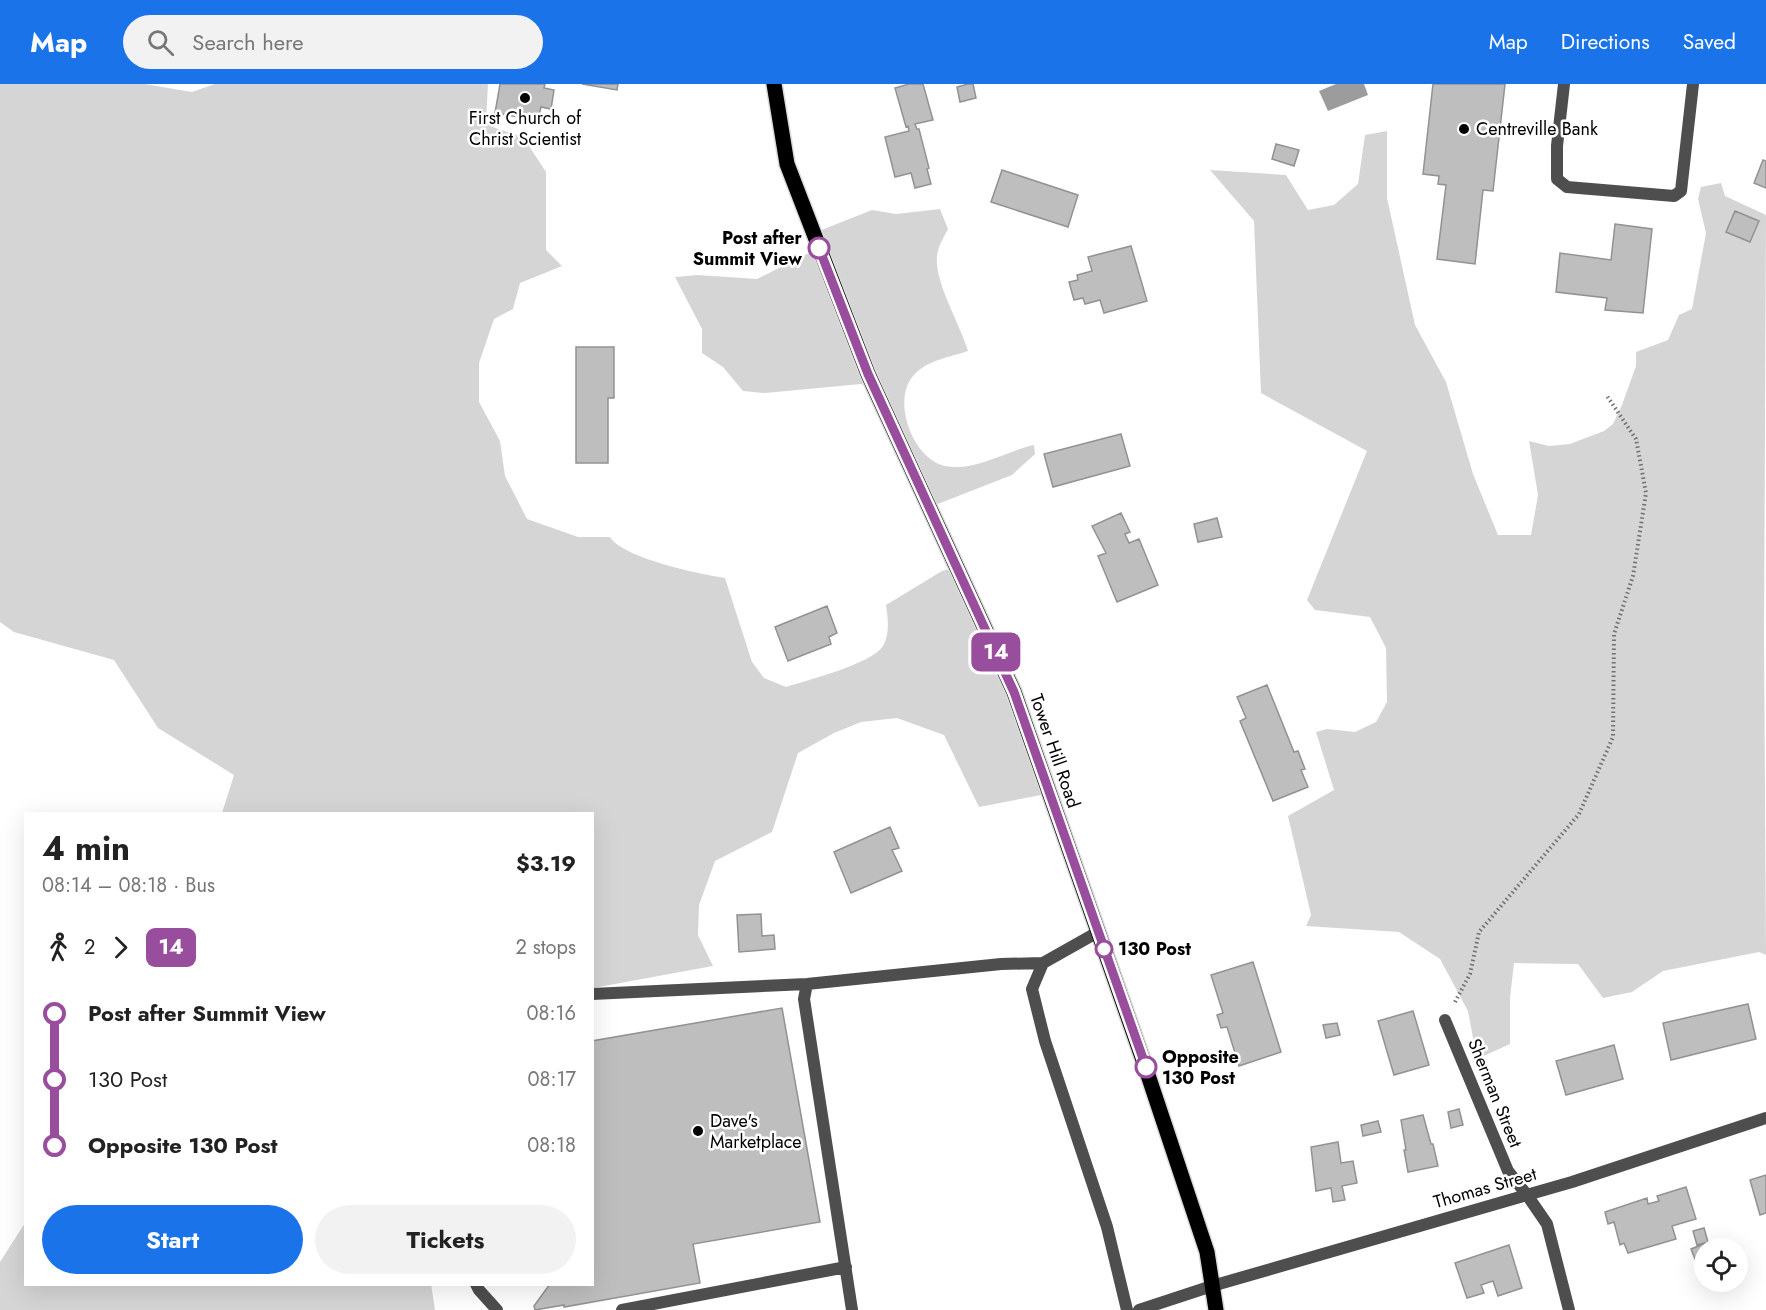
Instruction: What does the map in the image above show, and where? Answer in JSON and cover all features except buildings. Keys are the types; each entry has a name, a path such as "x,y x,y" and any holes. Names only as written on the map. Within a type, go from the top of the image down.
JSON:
{"main road":[{"name":"Tower Hill Road","path":"774,84 786,164 868,374 1014,692 1207,1252 1216,1310"}],"street":[{"path":"1564,84 1557,146 1557,179 1560,183 1567,187 1674,196 1681,191 1693,84"},
{"path":"594,994 807,984 1001,964 1043,963 1098,932"},
{"path":"1043,963 1032,989 1045,1041 1107,1227 1127,1310"},
{"path":"807,984 804,999 852,1310"},
{"name":"Sherman Street","path":"1445,1020 1508,1171 1547,1224 1569,1310"},
{"name":"Thomas Street","path":"1139,1310 1212,1286 1572,1182 1766,1118"},
{"path":"622,1310 846,1267"},
{"path":"477,1286 497,1310"}],"path":[{"path":"1445,1020 1470,974 1479,932 1579,814 1613,736 1614,634 1633,576 1646,493 1635,439 1607,396"}],"shaded area":[{"path":"0,84 145,84 192,92 215,84 488,84 486,121 495,128 523,137 546,172 546,250 562,266 520,283 513,309 494,319 479,363 479,402 500,441 505,476 527,519 578,537 610,537 618,545 645,558 681,569 725,578 752,662 764,678 786,687 853,665 877,653 883,646 888,631 886,605 942,571 954,568 960,575 1046,794 979,807 944,735 897,718 861,722 834,733 798,753 772,832 715,861 699,905 698,935 713,966 594,988 594,812 222,812 234,775 158,728 114,660 14,632 0,622"},
{"path":"1336,84 1364,84 1368,95 1328,111 1319,91"},
{"path":"1387,131 1387,198 1415,325 1446,382 1473,474 1498,535 1531,535 1538,495 1529,441 1549,446 1570,444 1604,431 1613,424 1636,366 1636,352 1668,340 1679,315 1692,309 1706,233 1698,199 1701,187 1721,183 1725,196 1766,215 1764,636 1766,955 1759,952 1663,971 1632,992 1603,998 1578,964 1514,963 1510,998 1510,1044 1477,1059 1468,1011 1440,959 1399,932 1306,926 1311,915 1288,816 1334,790 1316,732 1327,729 1355,732 1376,722 1387,702 1386,648 1370,617 1315,610 1307,600 1367,451 1261,393 1254,221 1210,170 1286,175 1308,210 1334,205 1358,184 1365,135"},
{"path":"940,209 948,229 937,256 939,278 968,351 932,362 914,375 907,386 904,398 909,427 923,452 933,461 945,466 979,464 1034,445 1035,454 1012,475 930,507 875,389 861,384 765,393 743,391 723,367 702,353 702,329 675,277 698,275 757,279 809,253 818,251 814,233 872,210 896,214"},
{"path":"24,1225 24,1286 431,1286 435,1310 0,1310 0,1262"}],"bus line":[{"name":"14","path":"819,248 868,374 1014,692 1146,1067"}],"place":[{"name":"First Church of Christ Scientist","path":"525,98"},
{"name":"Centreville Bank","path":"1464,129"},
{"name":"Post after Summit View","path":"819,248"},
{"name":"130 Post","path":"1104,949"},
{"name":"Opposite 130 Post","path":"1146,1067"},
{"name":"Dave's Marketplace","path":"698,1131"}]}
